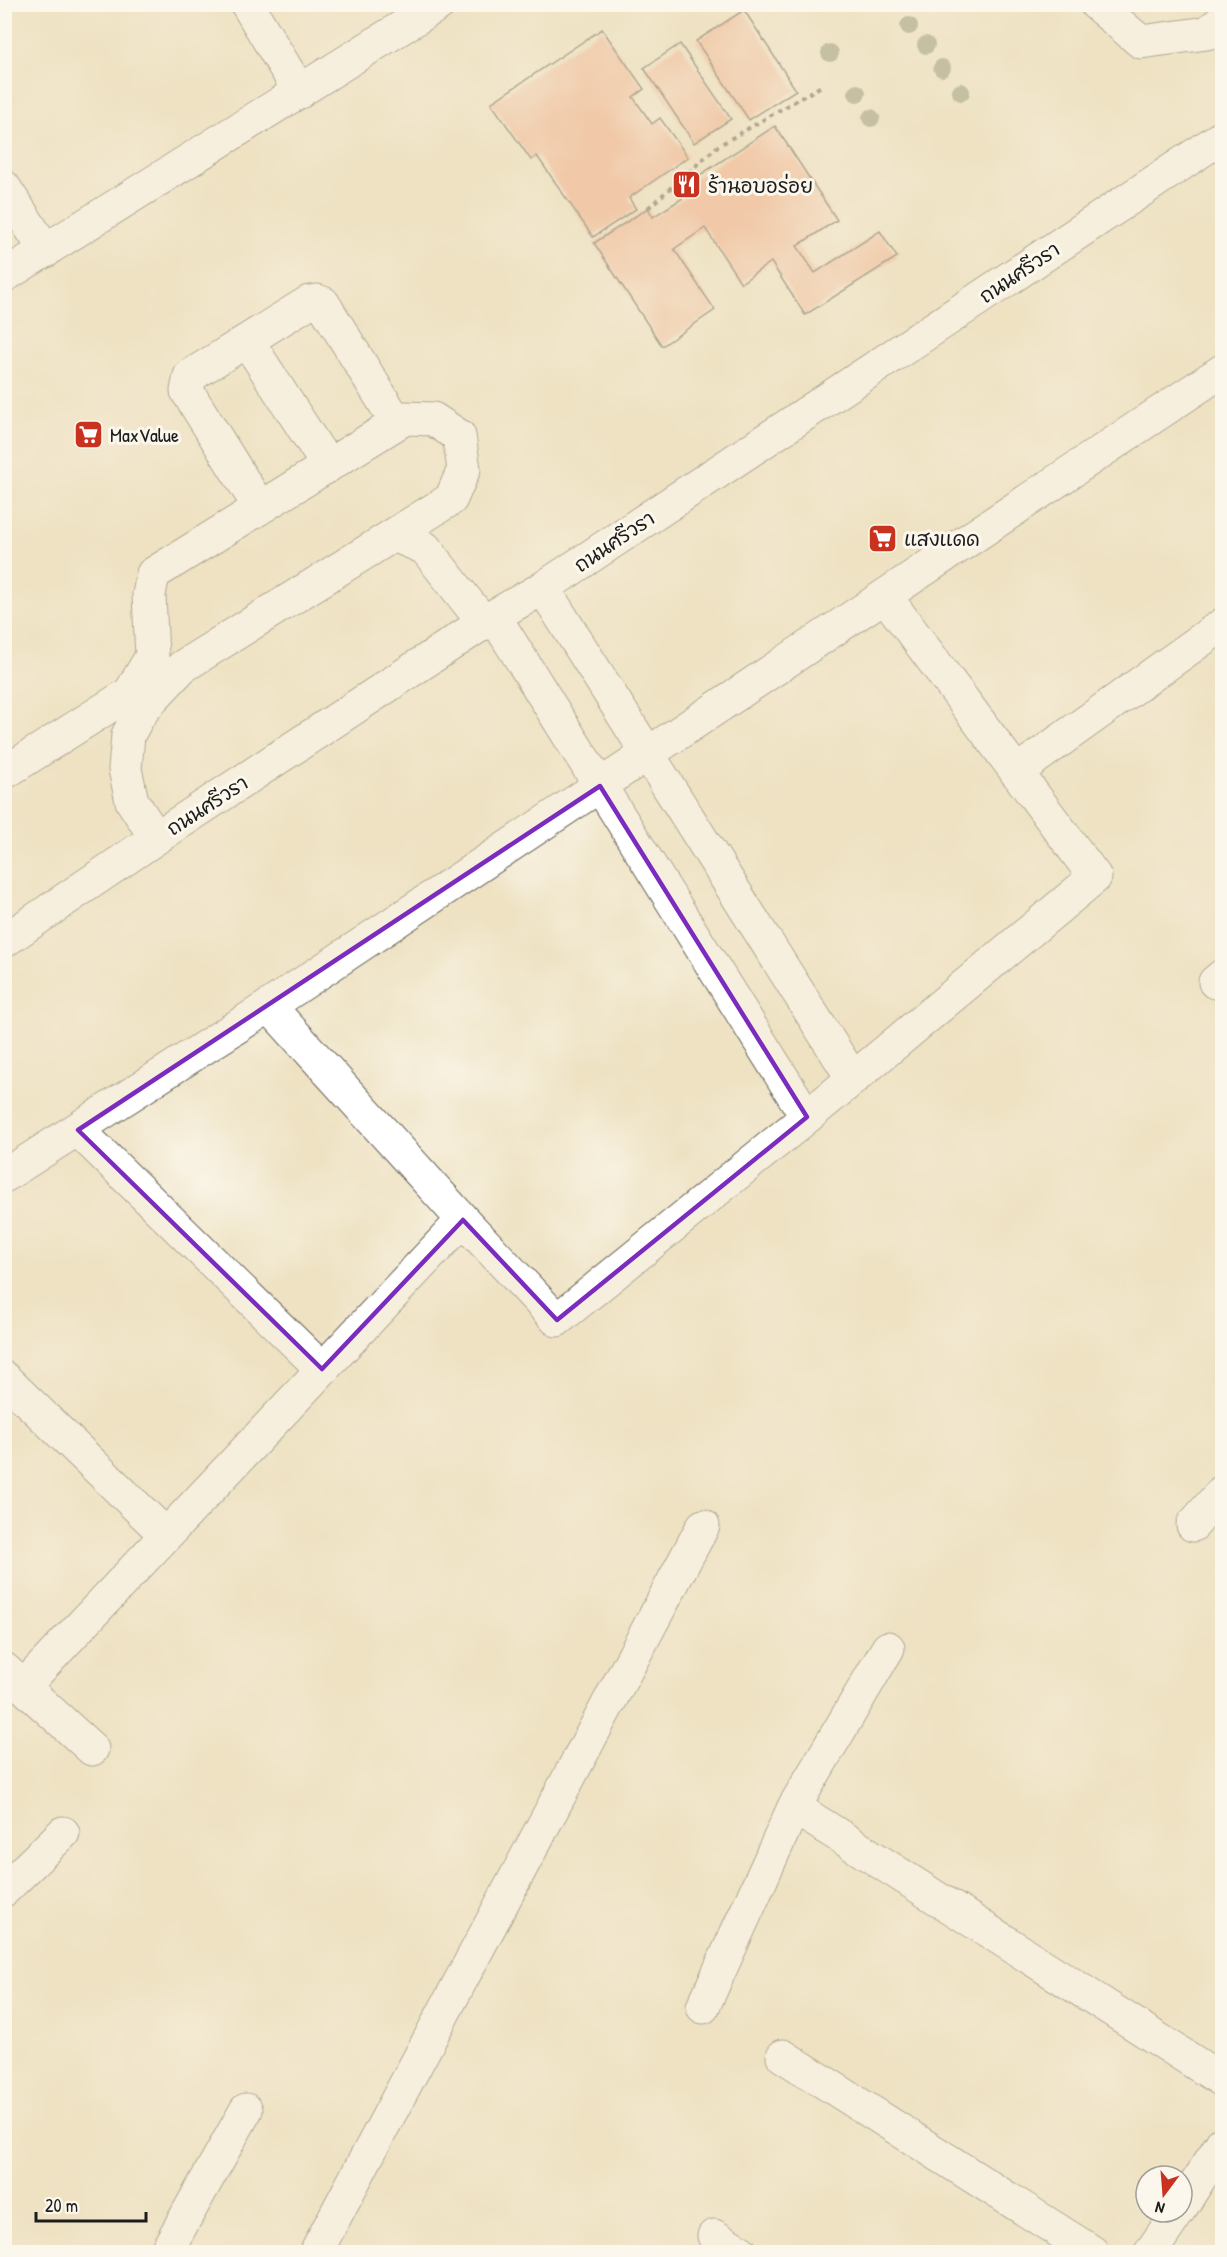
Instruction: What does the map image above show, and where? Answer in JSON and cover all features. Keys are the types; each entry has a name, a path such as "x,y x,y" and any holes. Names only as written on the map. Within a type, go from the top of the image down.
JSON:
{"street":[{"path":"247,4 300,92"},
{"path":"4,276 439,4"},
{"path":"1096,4 1141,42 1207,33 1222,21"},
{"name":"ถนนศรีวรา","path":"4,941 156,838 489,620 543,588 1222,137"},
{"path":"4,187 46,251"},
{"path":"260,508 187,391 190,376 309,302 316,300 322,303 396,423"},
{"path":"248,342 328,466"},
{"path":"4,1176 269,1006 1222,371"},
{"path":"4,772 130,693 152,656 149,595 153,574 405,418 434,419 451,430 459,436 464,469 451,499 182,667 139,715 128,735 125,769 132,801 156,838"},
{"path":"394,535 425,549 489,620 600,786 807,1117"},
{"path":"543,588 853,1078"},
{"path":"269,1006 557,1320 807,1117 1095,877 885,596"},
{"path":"1016,772 1222,625"},
{"path":"78,1130 322,1369"},
{"path":"92,1749 14,1678 166,1535 463,1220"},
{"path":"4,1378 166,1535"},
{"path":"1193,1525 1222,1492"},
{"path":"316,2253 703,1526"},
{"path":"703,2007 794,1808 888,1648"},
{"path":"794,1808 1222,2080"},
{"path":"4,1890 63,1833"},
{"path":"783,2056 1092,2253"},
{"path":"166,2253 246,2110"},
{"path":"1194,2187 1222,2143"},
{"path":"1151,2253 1170,2224"}],"path":[{"path":"648,208 718,146 823,85"}],"highlighted area":[{"path":"600,786 807,1117 557,1320 463,1220 322,1369 78,1130"}],"building":[{"path":"744,10 796,90 749,120 696,41"},
{"path":"602,29 644,89 633,97 652,124 660,118 688,157 629,198 636,209 593,237 537,156 531,160 491,103"},
{"path":"680,44 731,119 694,143 644,68"},
{"path":"775,126 837,220 797,246 815,273 880,231 897,257 805,315 771,262 741,283 705,228 674,249 715,310 662,346 594,243 648,208 653,217 689,194 683,186"}],"place":[{"name":"ร้านอบอร่อย","path":"687,185"},
{"name":"MaxValue","path":"89,434"},
{"name":"แสงแดด","path":"883,538"}]}
